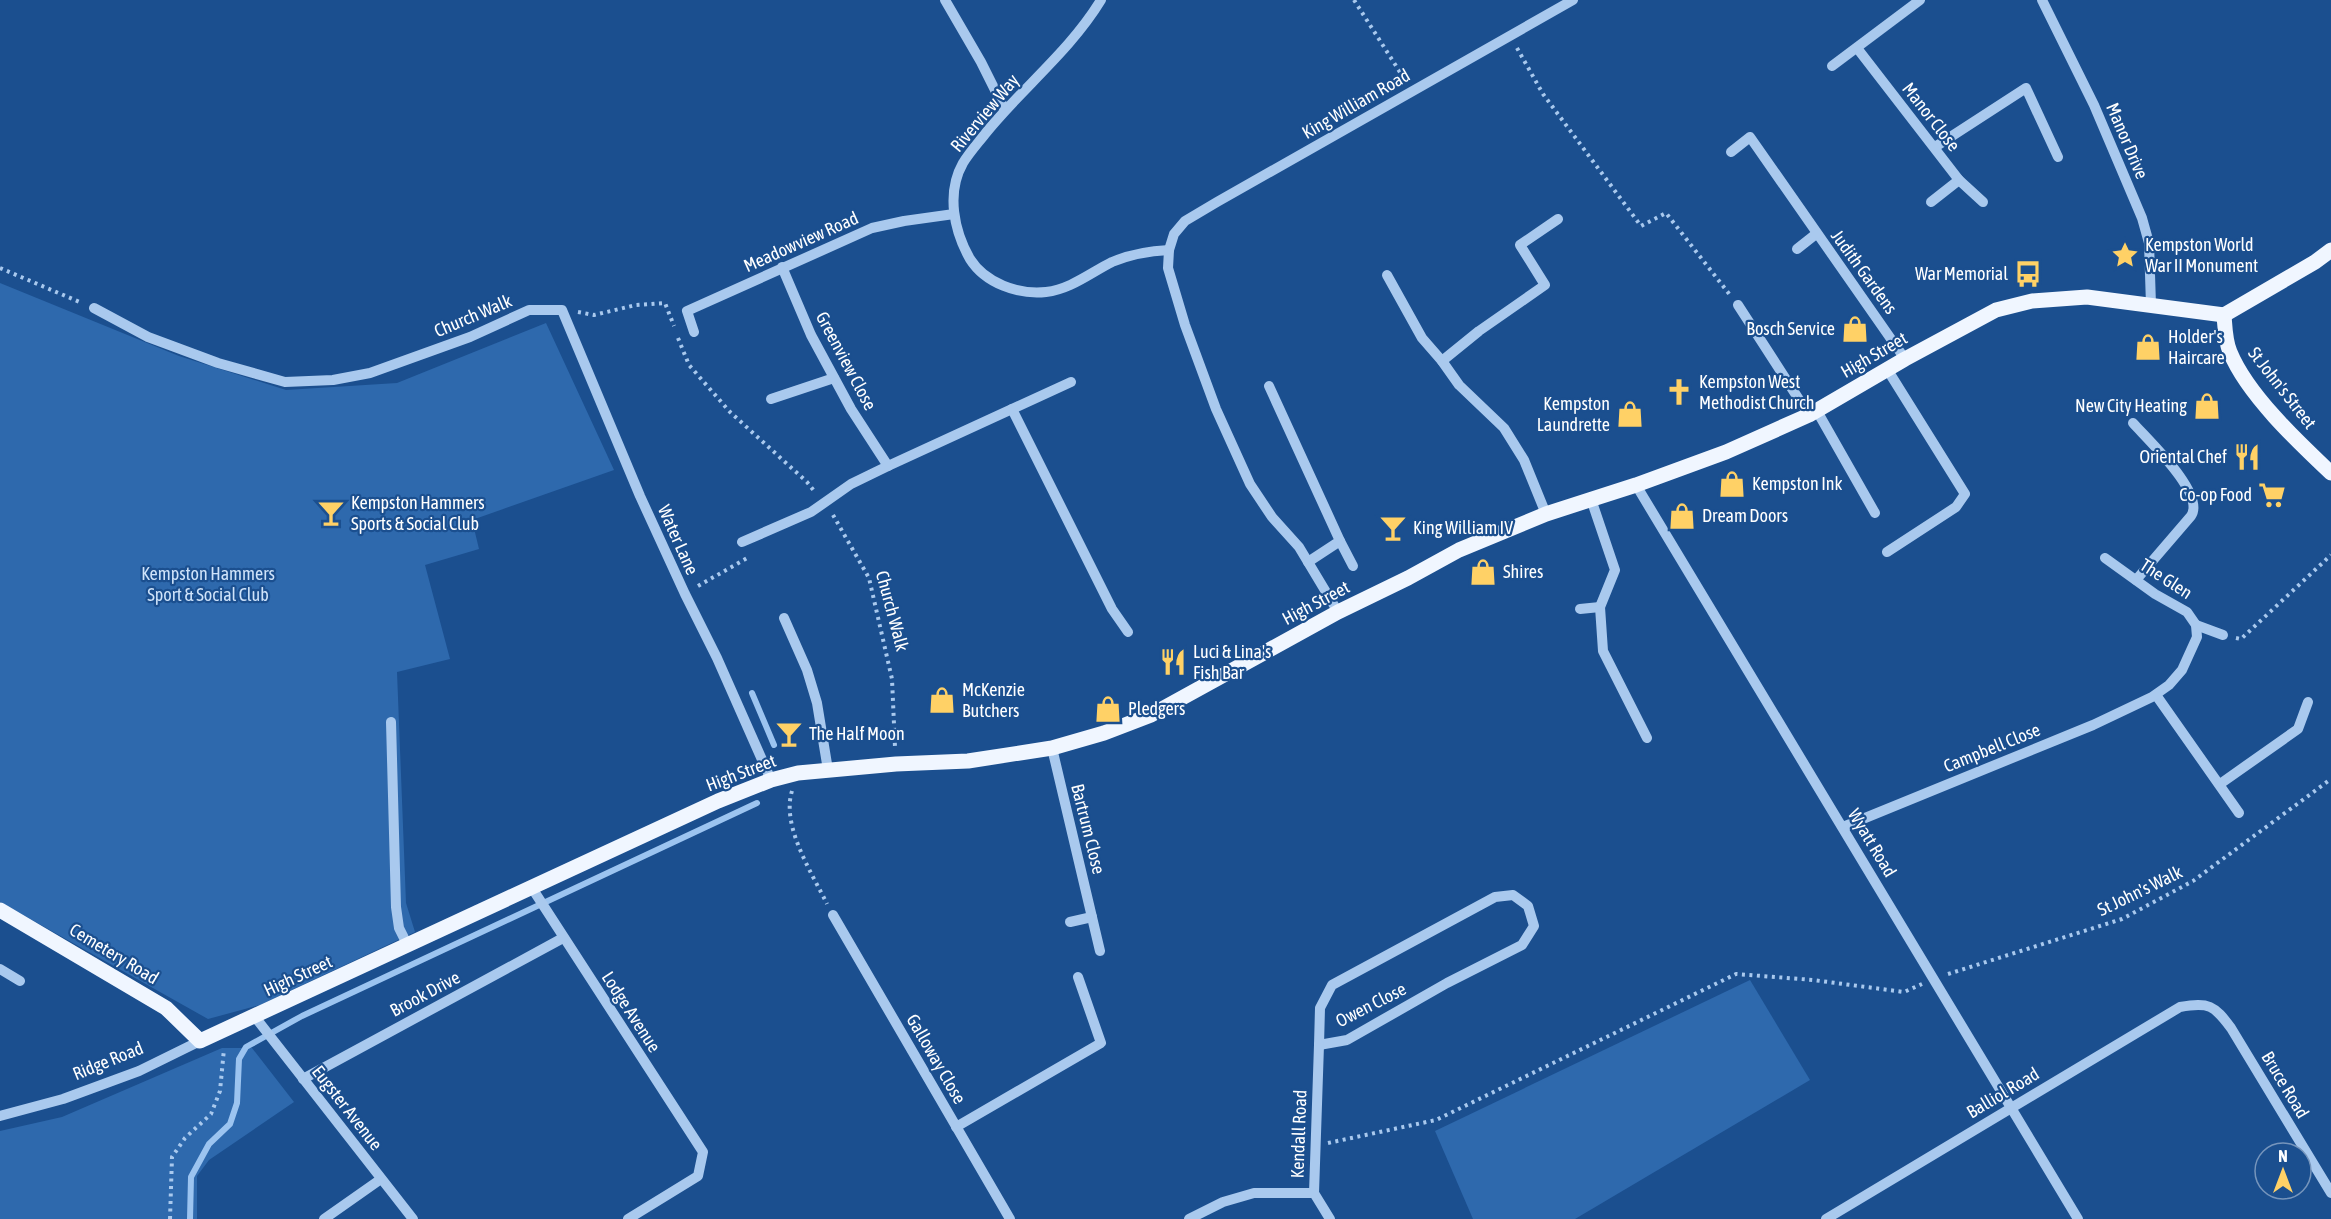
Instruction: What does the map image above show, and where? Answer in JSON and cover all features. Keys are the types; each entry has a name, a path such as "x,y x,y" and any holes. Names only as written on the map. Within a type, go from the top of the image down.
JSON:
{"main road":[{"path":"2224,315 2315,262 2331,250"},
{"name":"High Street","path":"226,1031 408,946 539,899 718,801 771,780 798,773 896,764 968,761 1052,748 1104,733 1151,715 1338,612 1459,550 1546,514 1636,485 1725,452 1813,413 1887,369 1996,310 2032,301 2086,297 2224,315"},
{"name":"St John's Street","path":"2224,315 2229,351 2247,381 2288,432 2331,473"},
{"name":"Cemetery Road","path":"0,910 166,1008 200,1041"},
{"name":"Ridge Road","path":"200,1041 226,1031"}],"street":[{"path":"945,0 955,5 1005,110"},
{"name":"Riverview Way","path":"1101,0 1086,26 1005,110 962,163 954,187 954,214 962,244 975,267 996,283 1020,290 1046,292 1078,283 1110,263 1140,252 1169,250"},
{"name":"King William Road","path":"1169,250 1174,234 1185,221 1573,0"},
{"path":"1832,66 1920,0"},
{"name":"Manor Drive","path":"2042,0 2094,105 2142,218 2149,243 2151,305"},
{"name":"Manor Close","path":"1857,48 1959,180 1983,202"},
{"path":"1935,147 2026,88 2058,157"},
{"name":"Judith Gardens","path":"1731,152 1750,137 1905,359"},
{"path":"1931,202 1959,180"},
{"name":"Meadowview Road","path":"694,332 687,312 782,267 872,228 954,214"},
{"path":"1442,361 1479,331 1545,285 1520,245 1558,219"},
{"name":"Judith Gardens","path":"1797,249 1816,234"},
{"path":"1169,250 1168,268 1216,409 1250,484 1272,517 1299,547 1338,612"},
{"name":"Greenview Close","path":"782,267 811,336 850,409 888,466"},
{"path":"1387,275 1422,338 1459,385 1504,428 1524,460 1546,514"},
{"path":"1738,305 1813,413 1875,513"},
{"name":"Church Walk","path":"94,308 148,336 218,363 285,382 333,380 370,373 470,336 529,310 562,310"},
{"name":"Water Lane","path":"562,310 645,507 717,658 771,780"},
{"path":"1887,369 1965,494 1956,507 1887,552"},
{"path":"771,399 834,378"},
{"path":"742,542 811,512 851,484 888,466 1071,382"},
{"path":"1269,386 1353,566"},
{"path":"1012,409 1112,609 1128,632"},
{"path":"2133,423 2179,476 2193,499 2195,508 2191,516 2136,580"},
{"name":"Wyatt Road","path":"1636,485 1935,978 2078,1219"},
{"path":"1591,499 1615,570 1600,607 1603,651 1647,738"},
{"path":"1308,562 1340,541"},
{"name":"The Glen","path":"2105,558 2155,594 2187,612 2196,625 2197,637 2182,670 2169,685 2154,696"},
{"path":"1580,609 1600,607"},
{"path":"784,618 807,670 817,703 828,770"},
{"path":"2196,625 2223,634"},
{"path":"2154,696 2239,813"},
{"name":"Campbell Close","path":"1843,827 2093,725 2154,696"},
{"path":"2220,784 2298,729 2308,702"},
{"path":"391,722 396,906 399,928 408,946"},
{"name":"Bartrum Close","path":"1052,748 1100,951"},
{"name":"Owen Close","path":"1513,894 1528,906 1534,926 1522,945 1448,983 1347,1040 1319,1045 1320,1008 1332,985 1495,897 1513,894"},
{"name":"Lodge Avenue","path":"539,899 703,1152 698,1176 628,1219"},
{"name":"Galloway Close","path":"833,915 1010,1219"},
{"path":"1070,922 1092,918"},
{"name":"Brook Drive","path":"303,1079 563,938"},
{"path":"0,969 20,981"},
{"path":"956,1127 1101,1043 1078,977"},
{"name":"Balliol Road","path":"1826,1219 2180,1007 2201,1004"},
{"name":"Bruce Road","path":"2201,1004 2219,1012 2231,1028 2331,1193"},
{"name":"Eugster Avenue","path":"255,1017 413,1219"},
{"name":"Ridge Road","path":"0,1116 63,1099 139,1071 200,1041"},
{"name":"Kendall Road","path":"1319,1045 1314,1193 1330,1219"},
{"path":"324,1219 381,1179"},
{"path":"1189,1219 1222,1202 1254,1193 1314,1193"}],"path":[{"path":"1354,0 1412,91"},
{"path":"1510,37 1544,94 1641,226 1666,213 1738,305"},
{"path":"0,268 94,308"},
{"name":"Church Walk","path":"562,310 594,315 636,305 665,303 689,365 730,412 807,482 836,519 869,578 892,679 896,764"},
{"path":"2223,634 2241,639 2331,555"},
{"path":"798,773 790,799 794,836 833,915"},
{"name":"St John's Walk","path":"1316,1146 1436,1120 1737,974 1813,980 1904,992 1935,978 2122,919 2193,881 2331,779"},
{"path":"170,1219 172,1157 185,1138 211,1114 220,1091 226,1031"}],"green space":[{"name":"Kempston Hammers Sport & Social Club","path":"0,283 179,356 286,390 397,383 546,323 614,470 472,520 479,549 425,565 450,659 397,672 406,903 415,932 260,1005 208,1019 0,902"},
{"path":"1750,980 1810,1080 1575,1219 1473,1219 1435,1131"},
{"path":"222,1048 252,1048 294,1102 209,1160 197,1176 197,1219 0,1219 0,1131 62,1117"}],"waterway":[{"path":"752,693 774,745"},
{"path":"190,1219 191,1177 209,1144 230,1124 237,1103 239,1059 246,1047 302,1016 757,803"}],"place":[{"name":"Kempston World War II Monument","path":"2125,255"},
{"name":"War Memorial","path":"2028,274"},
{"name":"Bosch Service","path":"1855,329"},
{"name":"Holder's Haircare","path":"2148,347"},
{"name":"Kempston West Methodist Church","path":"1679,392"},
{"name":"New City Heating","path":"2207,406"},
{"name":"Kempston Laundrette","path":"1630,414"},
{"name":"Oriental Chef","path":"2247,457"},
{"name":"Kempston Ink","path":"1732,484"},
{"name":"Co-op Food","path":"2272,495"},
{"name":"Kempston Hammers Sports & Social Club","path":"331,513"},
{"name":"Dream Doors","path":"1682,516"},
{"name":"King William IV","path":"1393,528"},
{"name":"Shires","path":"1483,572"},
{"name":"Luci & Lina's Fish Bar","path":"1173,662"},
{"name":"McKenzie Butchers","path":"942,700"},
{"name":"Pledgers","path":"1108,709"},
{"name":"The Half Moon","path":"789,734"}]}
